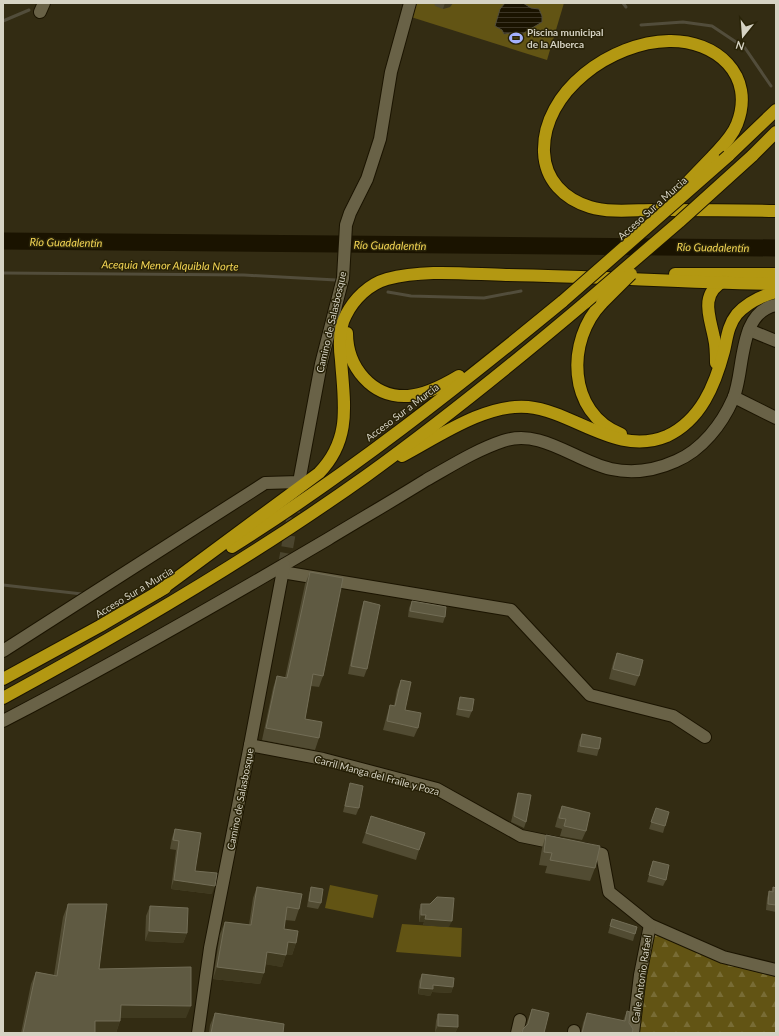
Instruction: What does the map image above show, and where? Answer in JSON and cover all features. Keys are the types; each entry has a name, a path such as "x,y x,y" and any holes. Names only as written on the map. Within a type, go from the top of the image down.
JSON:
{"highway":[{"path":"614,258 713,156 725,143 736,126 742,107 740,86 734,71 722,58 702,47 682,42 656,42 639,46 624,51 590,70 568,90 557,104 549,119 544,140 545,161 551,178 557,187 573,199 592,207 638,210 776,211"},
{"name":"Acceso Sur a Murcia","path":"3,679 158,592 234,546 397,433 563,302 728,156 776,110"},
{"path":"3,698 209,580 366,476 515,362 679,222 752,156 776,132"},
{"path":"647,440 626,436 600,422 588,407 580,389 576,367 577,354 580,341 589,320 602,303 679,222"},
{"path":"158,592 320,473 334,456 340,438 344,418 340,348 342,328 350,308 364,292 384,280 416,274 776,275"},
{"path":"540,275 776,284"},
{"path":"714,382 716,350 707,307 710,296 720,283 733,278 776,275"},
{"path":"364,292 349,321 349,352 354,365 365,379 372,386 391,394 409,396 446,384 527,331"},
{"path":"366,476 481,415 509,408 527,407 540,410 610,437 626,440 647,440 665,436 674,432 687,422 706,400 714,382 729,329 735,318 745,307 759,297 776,292"}],"street":[{"name":"Camino de Salasbosque","path":"3,651 265,483 299,482 321,364 342,285 346,225 350,213 368,179 380,139 391,72 410,3"},
{"path":"3,721 283,568 465,458 504,441 519,438 536,439 610,469 634,471 656,469 679,460 700,446 713,433 734,398 741,358 749,330 761,312 770,306 776,305"},
{"path":"749,330 776,341"},
{"path":"734,398 776,418"},
{"name":"Camino de Salasbosque","path":"198,1033 210,948 283,568"},
{"path":"283,568 511,610 590,695 674,716 705,737"},
{"name":"Carril Manga del Fraile y Poza","path":"250,745 323,760 437,789 521,836 592,850 602,854 609,892 650,925 723,957 776,970"},
{"name":"Calle Antonio Rafael","path":"633,1033 640,975 650,925"},
{"path":"517,1033 520,1020"}],"green space":[{"name":"Piscina municipal de la Alberca","path":"415,3 564,3 547,60 411,17"},
{"path":"330,885 378,895 373,918 325,908"},
{"path":"402,924 462,928 461,957 396,952"},
{"path":"654,932 683,946 714,958 744,969 776,977 776,1033 638,1033 647,961"}],"shaded area":[{"path":"505,3 523,3 531,8 539,9 542,16 542,22 519,36 512,33 504,34 502,30 495,26 500,9"}],"building":[{"path":"310,572 343,578 323,676 313,674 305,719 322,722 319,738 266,728 277,676 287,678"},
{"path":"364,601 380,605 367,669 351,666"},
{"path":"412,601 446,607 445,617 410,611"},
{"path":"617,653 643,660 639,676 613,669"},
{"path":"401,680 411,682 405,710 421,713 418,728 387,721 390,705 395,706"},
{"path":"460,697 474,699 472,711 458,709"},
{"path":"582,734 601,738 599,749 580,746"},
{"path":"350,783 363,786 359,808 345,806"},
{"path":"518,793 531,795 526,822 514,816"},
{"path":"562,806 590,813 586,831 564,826 566,819 559,818"},
{"path":"656,808 669,812 665,826 651,822"},
{"path":"371,816 425,833 419,850 366,833"},
{"path":"175,829 201,833 195,871 217,873 215,886 174,880 179,841 173,840"},
{"path":"546,835 600,846 595,868 550,860 552,853 544,852"},
{"path":"653,861 669,865 666,880 649,875"},
{"path":"257,887 302,894 299,909 287,907 284,929 298,931 296,943 288,942 286,955 267,952 264,973 217,967 225,922 251,925"},
{"path":"311,887 323,889 321,903 309,901"},
{"path":"773,887 776,888 776,905 768,904 769,891 773,892"},
{"path":"437,897 454,898 452,921 425,919 426,915 421,915 421,904 430,904"},
{"path":"68,904 107,904 99,969 191,967 191,1006 121,1005 120,1021 95,1021 95,1033 23,1033 36,972 57,976"},
{"path":"150,906 188,908 187,933 149,931"},
{"path":"612,919 637,927 635,934 610,926"},
{"path":"422,974 454,978 453,987 433,985 433,989 420,988"},
{"path":"532,1009 549,1013 544,1033 522,1033 523,1029 528,1024"},
{"path":"627,1011 630,1012 629,1023 633,1029 632,1033 582,1033 587,1013 625,1021"},
{"path":"215,1013 284,1024 283,1033 211,1033"},
{"path":"438,1014 458,1015 458,1027 438,1026"}],"waterway":[{"path":"623,3 626,7"},
{"path":"3,21 29,10"},
{"path":"641,25 683,22 712,26 745,48 771,86"},
{"name":"Río Guadalentín","path":"3,241 776,248"},
{"name":"Acequia Menor Alquibla Norte","path":"3,273 244,275 336,280"},
{"name":"Acequia Menor Alquibla Norte","path":"388,292 411,296 484,298 521,291"},
{"path":"3,585 82,594"}],"tunnel":[{"path":"284,565 296,499"}],"place":[{"name":"Piscina municipal de la Alberca","path":"516,38"}]}
